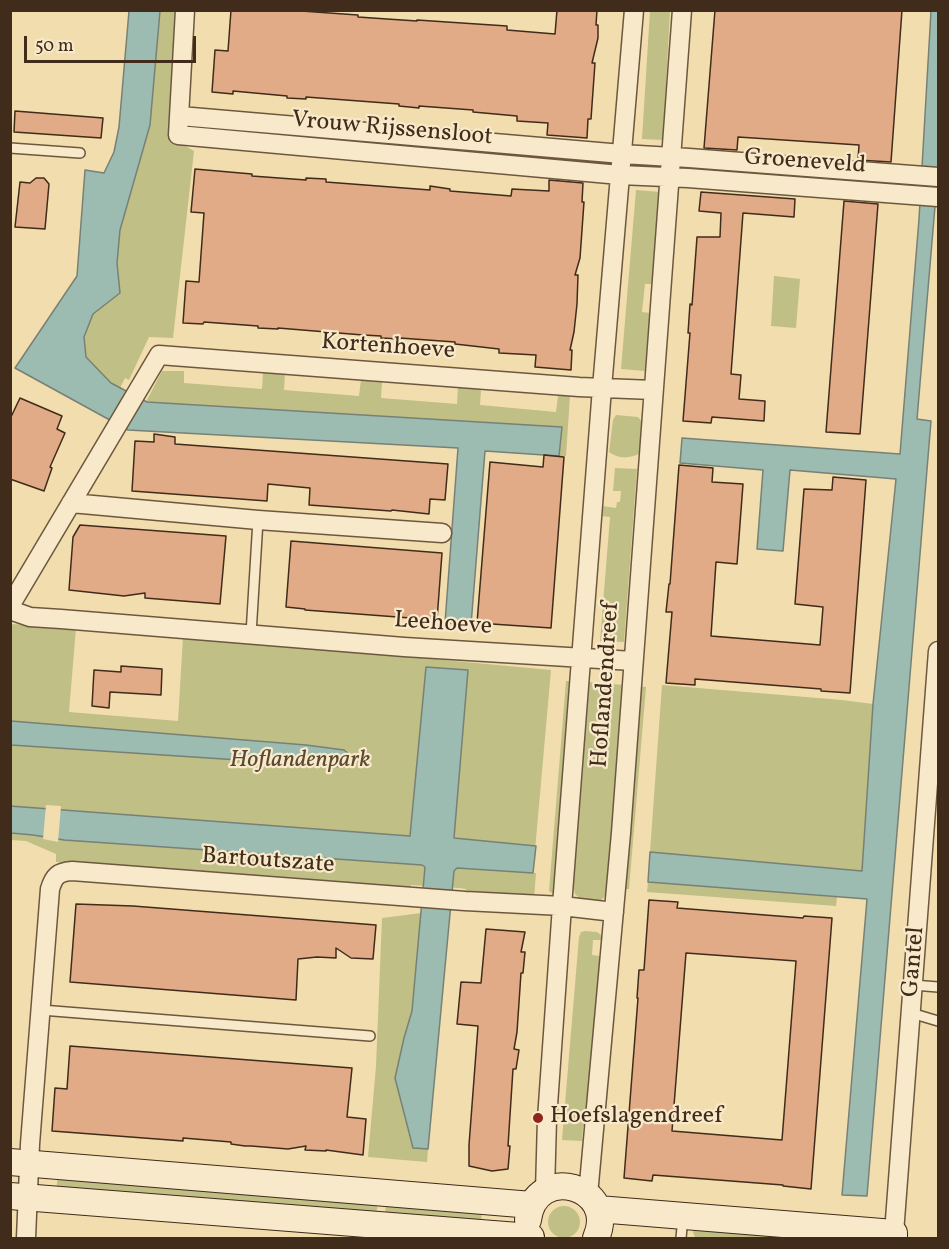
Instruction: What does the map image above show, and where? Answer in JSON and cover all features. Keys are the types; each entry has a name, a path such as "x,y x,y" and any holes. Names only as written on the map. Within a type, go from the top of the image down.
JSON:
{"street":[{"name":"Vrouw Rijssensloot","path":"185,10 178,135 620,175"},
{"name":"Hoflandendreef","path":"539,1198 634,10"},
{"name":"Hoflandendreef","path":"593,1202 681,10"},
{"name":"Vrouw Rijssensloot","path":"180,116 622,154"},
{"path":"622,154 670,158"},
{"name":"Groeneveld","path":"670,158 700,158 939,177"},
{"path":"620,175 669,178"},
{"name":"Groeneveld","path":"669,178 939,197"},
{"name":"Kortenhoeve","path":"71,503 159,355 653,390"},
{"path":"10,606 71,503 258,520 442,533"},
{"name":"Leehoeve","path":"10,610 30,616 404,646 633,661"},
{"name":"Gantel","path":"894,1236 913,986 936,733 939,651"},
{"name":"Bartoutszate","path":"26,1239 19,1197 20,1163 41,1010 50,889 52,880 56,876 64,872 562,906 614,912"},
{"path":"20,1163 539,1198 562,1186 580,1190 593,1202 682,1227 894,1236"},
{"path":"19,1197 532,1238 528,1217 539,1198"},
{"path":"593,1202 600,1224 596,1239"}],"lane":[{"path":"10,148 80,153"},
{"path":"251,634 258,520"},
{"path":"913,986 939,987"},
{"path":"41,1010 370,1036"},
{"path":"911,1013 939,1021"}],"green space":[{"path":"160,11 176,11 168,136 194,151 173,338 149,337 129,380 125,378 120,388 111,383 86,357 84,337 93,314 120,293 117,263 120,230 150,125"},
{"path":"650,11 670,11 663,140 642,139"},
{"path":"636,190 660,192 653,284 645,284 642,312 650,313 645,371 621,369"},
{"path":"774,276 800,279 796,328 771,326"},
{"path":"162,371 184,371 184,383 262,389 263,372 285,373 284,390 359,396 361,380 382,382 381,398 457,404 458,387 481,389 480,405 556,412 558,396 570,396 566,456 559,456 562,427 146,402"},
{"path":"616,415 638,417 642,422 640,453 624,457 609,452 613,420"},
{"path":"615,468 637,469 624,642 600,641 610,517 601,516 602,506 616,508 617,502 620,502 621,491 613,491"},
{"name":"Hoflandenpark","path":"11,624 76,628 69,712 178,721 183,637 400,654 401,656 551,670 533,873 536,873 534,899 465,894 466,889 459,888 411,885 410,890 56,862 56,854 26,841 11,840"},
{"path":"566,681 575,681 555,893 553,894 549,891"},
{"path":"588,682 624,685 608,889 602,900 583,902 575,894 573,886"},
{"path":"662,685 873,704 862,871 650,852"},
{"path":"635,686 646,687 629,889 620,889"},
{"path":"648,882 837,897 836,906 647,892"},
{"path":"421,913 412,1012 395,1078 413,1148 428,1149 427,1162 368,1157 376,1066 382,918"},
{"path":"581,932 597,932 601,935 601,940 593,940 592,955 600,956 588,1122 583,1127 582,1141 562,1140 579,937"},
{"path":"58,1172 378,1197 376,1220 56,1194"},
{"path":"386,1197 482,1209 481,1227 385,1220"},
{"path":"564,1206 575,1211 580,1222 575,1233 564,1238 553,1233 548,1222 553,1211"},
{"path":"693,1223 875,1238 695,1238"}],"water":[{"path":"129,11 160,11 150,125 120,230 117,263 120,293 93,314 84,337 86,357 111,383 147,402 562,427 559,456 485,451 471,625 445,623 458,448 128,430 15,368 77,276 85,170 104,173 114,152 119,127"},
{"path":"931,11 938,11 938,171 917,419 931,421 867,1196 842,1195 867,899 648,882 650,852 862,871 873,704 896,479 790,470 783,551 757,549 763,470 680,463 682,438 900,454 919,219"},
{"path":"426,667 468,670 454,838 536,846 533,873 457,868 454,871 428,1149 413,1148 395,1078 412,1011 425,867 64,840 11,833 10,806 410,836"},
{"path":"11,721 306,745 344,750 350,755 345,767 11,745"}],"pier":[{"path":"46,805 61,806 58,842 43,839"}],"building":[{"path":"231,10 301,11 358,15 358,17 507,26 507,30 555,34 557,10 597,10 598,38 592,63 595,63 591,119 588,119 587,138 547,135 548,123 517,121 517,116 473,112 473,110 419,106 419,108 399,106 399,104 306,97 306,99 287,98 287,96 233,91 233,94 212,92 215,50 228,51"},
{"path":"715,10 902,10 891,162 858,160 859,145 738,137 737,150 704,148"},
{"path":"15,111 103,118 101,138 14,132"},
{"path":"195,169 252,174 252,176 306,180 306,178 326,179 326,182 430,190 430,186 450,189 450,191 511,196 512,189 549,191 549,180 583,183 580,258 575,275 578,275 577,304 570,350 572,350 571,370 535,367 536,355 499,353 499,349 455,344 455,342 381,338 381,336 204,322 203,324 183,323 186,281 199,282 204,213 191,212"},
{"path":"36,178 44,178 49,184 45,229 15,227 20,182 30,183"},
{"path":"701,192 795,199 794,217 743,213 731,374 741,375 739,399 765,401 764,421 712,417 711,423 683,421 690,304 692,305 697,237 720,237 721,213 699,211"},
{"path":"844,201 878,204 860,434 826,432"},
{"path":"20,398 62,416 57,429 65,433 50,467 52,468 44,491 10,479 10,419"},
{"path":"154,434 175,437 175,444 448,464 445,500 430,499 429,514 309,505 310,488 268,484 267,501 132,491 135,441 154,442"},
{"path":"544,455 564,457 551,628 477,623 490,462 543,467"},
{"path":"679,465 713,468 712,482 743,484 737,564 716,562 711,636 820,645 823,607 795,604 804,489 832,490 833,477 866,480 850,693 695,679 695,685 666,683 672,612 666,612"},
{"path":"80,525 226,536 220,604 145,598 145,593 124,596 69,590 73,537"},
{"path":"291,541 442,553 437,620 286,607"},
{"path":"121,666 162,669 161,695 110,692 109,708 92,706 94,670 121,672"},
{"path":"649,900 678,902 677,908 803,918 804,916 832,918 811,1189 653,1175 652,1181 624,1178 639,970 644,970","holes":["686,953 796,961 782,1140 672,1131"]},
{"path":"76,904 133,906 376,925 373,959 351,958 336,948 336,958 298,959 296,1000 70,982"},
{"path":"486,929 525,932 521,952 525,952 514,1049 519,1050 516,1069 513,1069 508,1169 492,1171 469,1166 478,1026 457,1024 461,982 481,983"},
{"path":"70,1046 352,1068 347,1117 366,1119 363,1155 326,1150 305,1150 306,1146 288,1149 183,1138 183,1141 52,1131 55,1088 67,1089"}],"place":[{"name":"Hoefslagendreef","path":"538,1118"}]}
